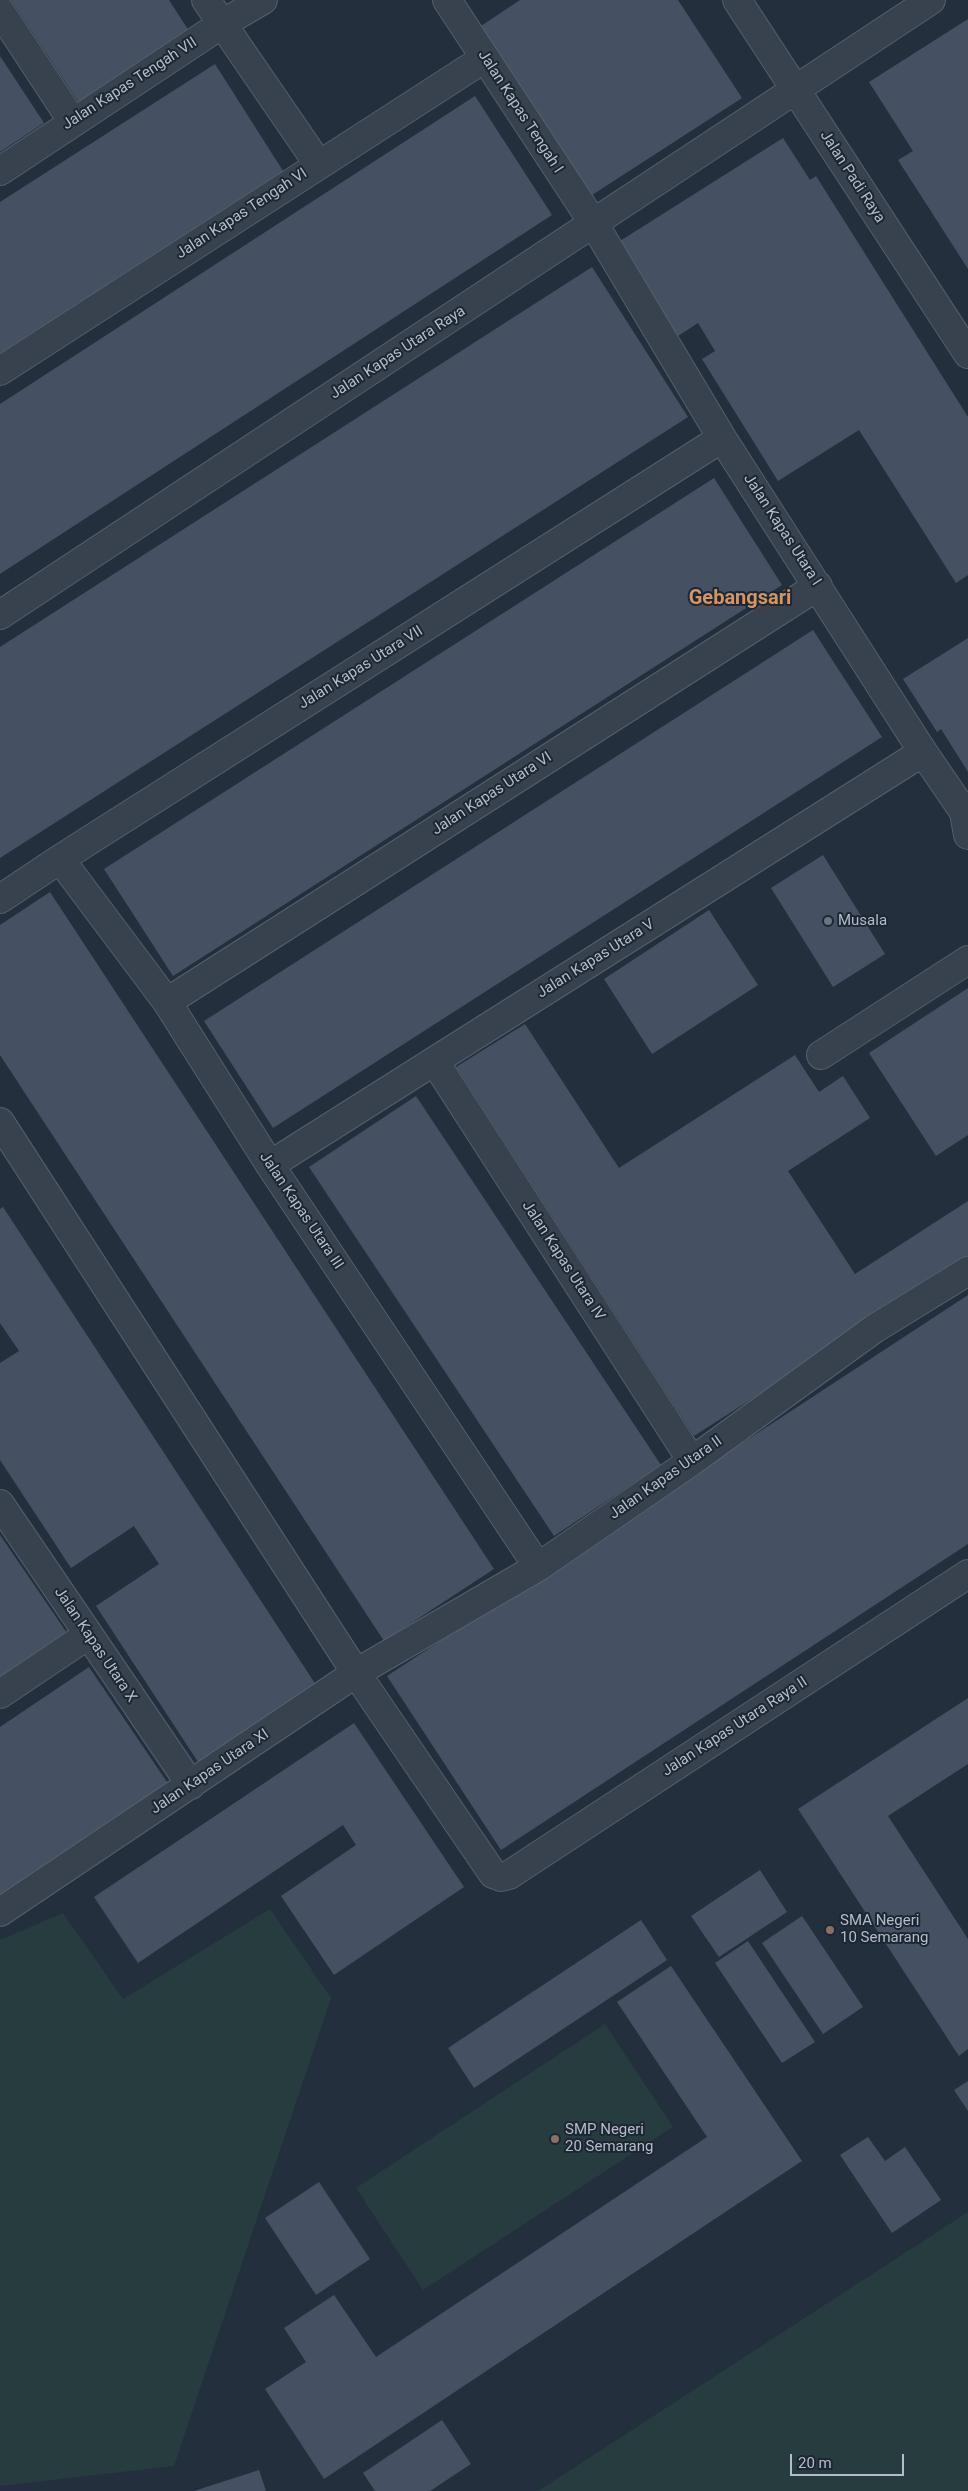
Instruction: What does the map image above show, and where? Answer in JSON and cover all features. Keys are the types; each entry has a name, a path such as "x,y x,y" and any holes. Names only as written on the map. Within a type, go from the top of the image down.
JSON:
{"street":[{"path":"206,0 319,165"},
{"name":"Jalan Kapas Tengah VII","path":"0,172 72,122 222,24 263,0"},
{"name":"Jalan Kapas Tengah I","path":"447,0 594,224"},
{"name":"Jalan Padi Raya","path":"737,0 968,354"},
{"name":"Jalan Kapas Utara Raya","path":"0,615 931,0"},
{"path":"0,11 72,122"},
{"name":"Jalan Kapas Tengah VI","path":"0,371 485,58"},
{"name":"Jalan Kapas Utara I","path":"594,224 722,438 923,752 964,812 968,835"},
{"name":"Jalan Kapas Utara VII","path":"0,899 722,438"},
{"name":"Jalan Kapas Utara VI","path":"167,1002 818,586"},
{"name":"Jalan Kapas Utara V","path":"270,1165 923,752"},
{"name":"Jalan Kapas Utara III","path":"60,859 167,1002 270,1165 538,1567"},
{"path":"821,1055 968,960"},
{"name":"Jalan Kapas Utara IV","path":"434,1062 692,1461"},
{"path":"0,1122 356,1674"},
{"name":"Jalan Kapas Utara II","path":"356,1674 538,1567 692,1461 874,1329 968,1271"},
{"name":"Jalan Kapas Utara X","path":"0,1504 191,1786"},
{"name":"Jalan Kapas Utara Raya II","path":"356,1674 493,1874 501,1877 509,1875 968,1574"},
{"path":"0,1694 88,1636"},
{"name":"Jalan Kapas Utara XI","path":"0,1912 356,1674"}],"green space":[{"path":"270,1909 331,1998 174,2466 0,2486 0,1940 63,1913 123,1999"},
{"path":"605,2024 673,2127 423,2290 356,2188"},
{"path":"968,2212 968,2491 538,2491"}],"building":[{"path":"11,0 169,0 189,31 79,103"},
{"path":"520,0 678,0 742,98 589,197 478,28"},
{"path":"968,19 968,269 898,160 913,151 869,82"},
{"path":"0,56 44,123 0,152"},
{"path":"215,64 285,174 0,356 0,202"},
{"path":"475,96 552,215 0,574 0,404"},
{"path":"783,138 810,180 816,176 968,417 968,575 956,583 859,430 778,481 702,359 715,351 698,323 672,340 612,246"},
{"path":"592,267 688,417 0,858 0,647"},
{"path":"714,478 782,585 173,976 104,869"},
{"path":"813,630 882,737 273,1128 204,1021"},
{"path":"968,638 968,772 941,729 937,732 903,679"},
{"name":"Musala","path":"823,855 885,954 833,987 771,888"},
{"path":"50,892 494,1569 384,1641 0,1055 0,925"},
{"path":"709,910 758,985 652,1054 604,979"},
{"path":"968,988 968,1135 936,1156 869,1053"},
{"path":"525,1024 619,1168 795,1055 819,1092 843,1076 870,1118 788,1171 855,1274 968,1201 968,1260 694,1436 456,1067"},
{"path":"416,1096 661,1465 554,1536 309,1167"},
{"path":"3,1207 318,1688 200,1765 96,1606 159,1564 134,1526 71,1568 0,1460 0,1363 19,1351 0,1323 0,1209"},
{"path":"968,1295 968,1544 501,1850 387,1676"},
{"path":"0,1535 67,1633 0,1680"},
{"path":"89,1667 169,1785 0,1900 0,1727"},
{"path":"968,1698 968,1764 888,1816 968,1939 968,2049 959,2056 798,1809"},
{"path":"354,1723 464,1887 334,1975 281,1896 356,1845 343,1825 138,1963 94,1897"},
{"path":"760,1870 787,1912 719,1957 691,1916"},
{"path":"802,1916 863,2007 823,2034 762,1943"},
{"path":"641,1920 667,1960 474,2088 448,2048"},
{"path":"748,1941 815,2042 782,2063 715,1963"},
{"path":"671,1966 802,2161 324,2479 265,2389 306,2362 284,2328 334,2295 376,2357 707,2137 617,2002"},
{"path":"968,2081 968,2111 954,2090"},
{"path":"868,2137 885,2161 905,2147 941,2200 892,2233 840,2155"},
{"path":"319,2182 370,2259 316,2295 265,2218"},
{"path":"442,2420 471,2464 430,2491 375,2491 363,2473"},
{"path":"259,2470 266,2491 194,2491"}],"place":[{"name":"Musala","path":"828,921"},
{"name":"SMA Negeri 10 Semarang","path":"830,1930"},
{"name":"SMP Negeri 20 Semarang","path":"555,2139"}],"district":[{"name":"Gebangsari","path":"740,599"}]}
